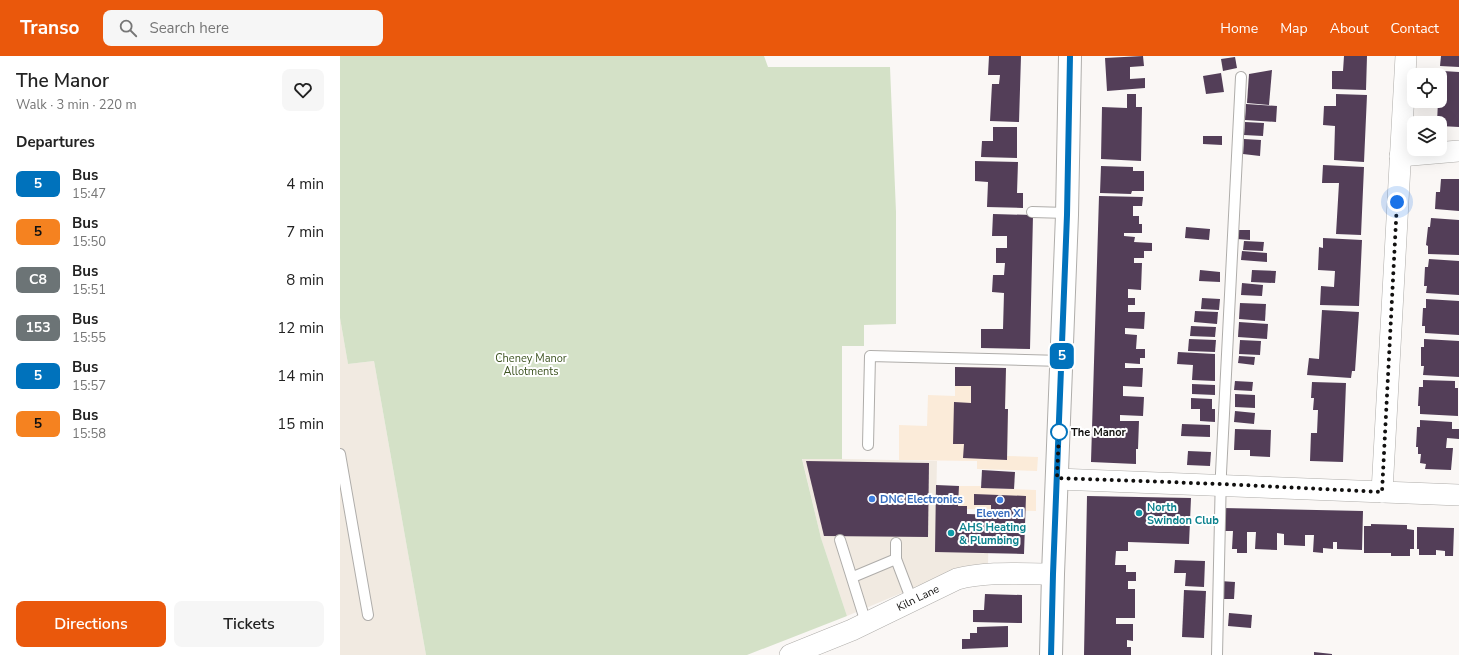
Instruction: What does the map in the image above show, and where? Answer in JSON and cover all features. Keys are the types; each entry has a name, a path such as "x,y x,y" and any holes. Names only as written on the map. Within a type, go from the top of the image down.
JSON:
{"main road":[{"path":"1051,655 1067,213 1070,56"}],"street":[{"path":"1382,492 1406,56"},
{"path":"1400,156 1459,151"},
{"path":"1057,478 1459,495"},
{"name":"Kiln Lane","path":"790,655 826,645 866,623 957,579 972,575 1053,574"}],"lane":[{"path":"1217,655 1221,484 1241,77"},
{"path":"1032,212 1067,213"},
{"path":"868,445 870,356 1062,361"},
{"path":"340,454 368,615"},
{"path":"840,540 853,577 866,623"},
{"path":"896,543 896,559 912,601"},
{"path":"853,577 896,559"}],"shaded area":[{"path":"340,318 348,364 374,361 426,655 340,655"},
{"path":"955,367 1006,368 1005,409 1008,409 1007,456 1038,457 1037,471 977,469 977,461 899,460 899,425 927,426 928,395 955,396"},
{"path":"802,458 937,461 936,506 967,506 967,514 989,515 988,564 949,573 847,616 821,538"},
{"path":"959,486 1036,490 1036,511 967,509 967,506 958,506"}],"green space":[{"name":"Cheney Manor Allotments","path":"340,56 764,56 768,67 890,67 896,212 896,324 864,325 864,346 842,346 842,459 802,459 821,538 847,616 747,655 426,655 374,361 348,364 340,318"}],"building":[{"path":"989,56 1021,56 1019,122 990,121 992,84 999,84 1000,75 988,75"},
{"path":"1143,56 1144,66 1130,67 1130,79 1145,78 1145,88 1107,91 1105,58"},
{"path":"1344,56 1367,56 1366,90 1332,89 1332,71 1343,71"},
{"path":"1441,56 1459,56 1459,67 1440,66"},
{"path":"1235,57 1237,68 1223,71 1221,59"},
{"path":"1272,70 1269,105 1247,103 1249,74"},
{"path":"1447,71 1459,72 1459,127 1447,126 1447,116 1437,116 1438,108 1447,108"},
{"path":"1221,73 1224,92 1206,94 1203,76"},
{"path":"1127,94 1136,94 1136,107 1142,107 1141,161 1101,159 1102,107 1127,108"},
{"path":"1336,94 1367,95 1364,162 1334,160 1335,126 1323,125 1324,106 1336,106"},
{"path":"1246,104 1277,106 1276,122 1245,120"},
{"path":"1245,122 1264,123 1263,136 1244,135"},
{"path":"993,127 1017,127 1017,158 981,157 982,141 993,141"},
{"path":"1203,136 1222,136 1222,145 1203,144"},
{"path":"1244,139 1261,140 1260,156 1243,154"},
{"path":"975,161 1018,162 1017,193 1023,193 1023,208 987,207 988,182 975,181"},
{"path":"1323,165 1364,167 1361,235 1336,234 1339,183 1322,183"},
{"path":"1101,166 1133,167 1133,171 1144,171 1144,191 1132,191 1131,194 1100,193"},
{"path":"1441,179 1459,179 1459,211 1435,209 1436,192 1440,192"},
{"path":"1099,196 1143,197 1142,206 1133,206 1133,216 1139,216 1139,224 1142,224 1142,233 1124,233 1124,236 1135,237 1134,242 1152,243 1152,251 1144,251 1144,258 1134,258 1134,263 1142,263 1141,290 1128,289 1128,298 1135,298 1135,305 1128,305 1128,312 1145,312 1144,329 1125,328 1125,334 1137,335 1136,349 1145,349 1145,358 1140,358 1140,364 1125,363 1125,368 1143,368 1142,387 1123,386 1123,396 1144,397 1143,416 1120,415 1120,421 1139,421 1136,464 1091,462"},
{"path":"993,214 1033,215 1030,349 981,348 981,329 1003,329 1004,293 992,292 993,275 1004,275 1005,263 996,263 996,248 1007,248 1007,236 992,236"},
{"path":"1431,218 1459,220 1459,255 1428,254 1428,246 1426,245 1428,227 1430,227"},
{"path":"1186,227 1210,229 1209,240 1185,238"},
{"path":"1238,230 1250,230 1250,240 1237,239"},
{"path":"1323,238 1362,240 1359,306 1320,305 1321,286 1334,287 1335,271 1318,270 1319,247 1323,248"},
{"path":"1244,241 1264,242 1263,251 1243,250"},
{"path":"1242,251 1267,253 1267,262 1241,260"},
{"path":"1429,259 1459,261 1459,295 1426,293 1427,286 1424,286 1425,267 1428,267"},
{"path":"1200,270 1220,272 1220,282 1199,281"},
{"path":"1252,270 1276,271 1275,283 1251,282"},
{"path":"1242,283 1263,285 1262,296 1241,295"},
{"path":"1202,298 1220,299 1219,310 1201,309"},
{"path":"1426,299 1459,301 1459,335 1425,333 1425,326 1422,326 1423,308 1426,308"},
{"path":"1240,303 1266,304 1265,321 1239,319"},
{"path":"1322,310 1359,312 1355,371 1352,371 1351,378 1307,375 1309,358 1319,359"},
{"path":"1195,311 1218,312 1217,324 1194,322"},
{"path":"1239,322 1268,324 1267,339 1238,337"},
{"path":"1191,326 1216,327 1215,337 1190,336"},
{"path":"1189,339 1216,340 1215,352 1188,351"},
{"path":"1424,339 1459,341 1459,377 1423,375 1424,366 1421,366 1421,347 1424,347"},
{"path":"1240,340 1261,341 1260,355 1239,354"},
{"path":"1178,352 1215,354 1215,381 1192,380 1193,365 1177,364"},
{"path":"1239,356 1255,357 1254,365 1238,363"},
{"path":"955,367 1006,368 1005,409 1008,409 1007,460 963,458 964,444 953,444 954,402 971,403 971,386 955,386"},
{"path":"1423,380 1455,381 1455,388 1458,388 1458,416 1420,414 1420,406 1418,406 1419,387 1423,387"},
{"path":"1235,381 1253,382 1252,391 1234,390"},
{"path":"1312,382 1346,383 1343,462 1310,461 1311,433 1317,433 1318,410 1313,410 1314,398 1311,398"},
{"path":"1192,384 1215,385 1215,395 1192,394"},
{"path":"1235,394 1255,395 1255,408 1235,407"},
{"path":"1191,398 1212,399 1212,409 1215,409 1215,422 1200,421 1200,409 1191,409"},
{"path":"1235,411 1255,413 1254,424 1234,422"},
{"path":"1420,420 1452,422 1452,429 1459,429 1459,439 1447,438 1446,448 1453,448 1451,470 1425,469 1426,464 1420,463 1421,454 1418,454 1418,447 1416,447 1417,427 1420,427"},
{"path":"1182,424 1210,425 1210,437 1181,436"},
{"path":"1235,429 1271,430 1270,457 1250,456 1250,450 1234,450"},
{"path":"1188,451 1211,452 1210,466 1187,465"},
{"name":"DNC Electronics","path":"806,461 929,463 928,537 824,536"},
{"path":"982,470 1015,472 1014,489 981,488"},
{"path":"936,485 959,486 958,506 967,506 967,514 998,515 998,510 991,510 991,505 974,505 974,494 1026,496 1024,554 935,552"},
{"path":"1087,496 1191,498 1189,544 1128,542 1128,551 1116,551 1115,565 1126,565 1126,572 1136,572 1136,581 1128,581 1128,589 1135,589 1135,618 1116,618 1116,624 1133,624 1133,641 1127,640 1127,647 1131,647 1131,655 1084,655"},
{"path":"1222,508 1363,511 1362,550 1337,549 1337,542 1333,542 1333,549 1323,548 1323,553 1313,552 1314,535 1305,535 1305,546 1284,545 1284,534 1277,533 1277,550 1255,549 1256,532 1247,532 1247,553 1237,553 1237,549 1232,549 1233,531 1221,531"},
{"path":"1371,524 1407,525 1407,529 1414,530 1414,549 1410,549 1410,556 1391,556 1391,553 1364,553 1364,526 1371,526"},
{"path":"1417,527 1454,528 1453,556 1445,556 1445,551 1436,550 1436,555 1419,555 1419,549 1417,549"},
{"path":"1175,560 1205,561 1204,587 1185,586 1186,573 1174,573"},
{"path":"1220,581 1235,582 1234,599 1220,599"},
{"path":"1184,590 1206,591 1204,638 1182,637"},
{"path":"985,594 1022,595 1022,623 973,622 973,610 984,610"},
{"path":"1229,613 1252,615 1251,628 1228,626"},
{"path":"1008,626 1008,647 962,649 962,639 970,639 970,633 977,633 977,627"},
{"path":"1314,652 1332,654 1332,655 1314,655"}],"bus line":[{"name":"5","path":"1051,655 1067,215 1070,56"}],"place":[{"name":"The Manor","path":"1059,432"},
{"name":"DNC Electronics","path":"872,499"},
{"name":"Eleven XI","path":"1000,500"},
{"name":"North Swindon Club","path":"1139,513"},
{"name":"AHS Heating & Plumbing","path":"951,533"}],"route":[{"path":"1059,432 1057,478 1382,492 1397,202"}]}
